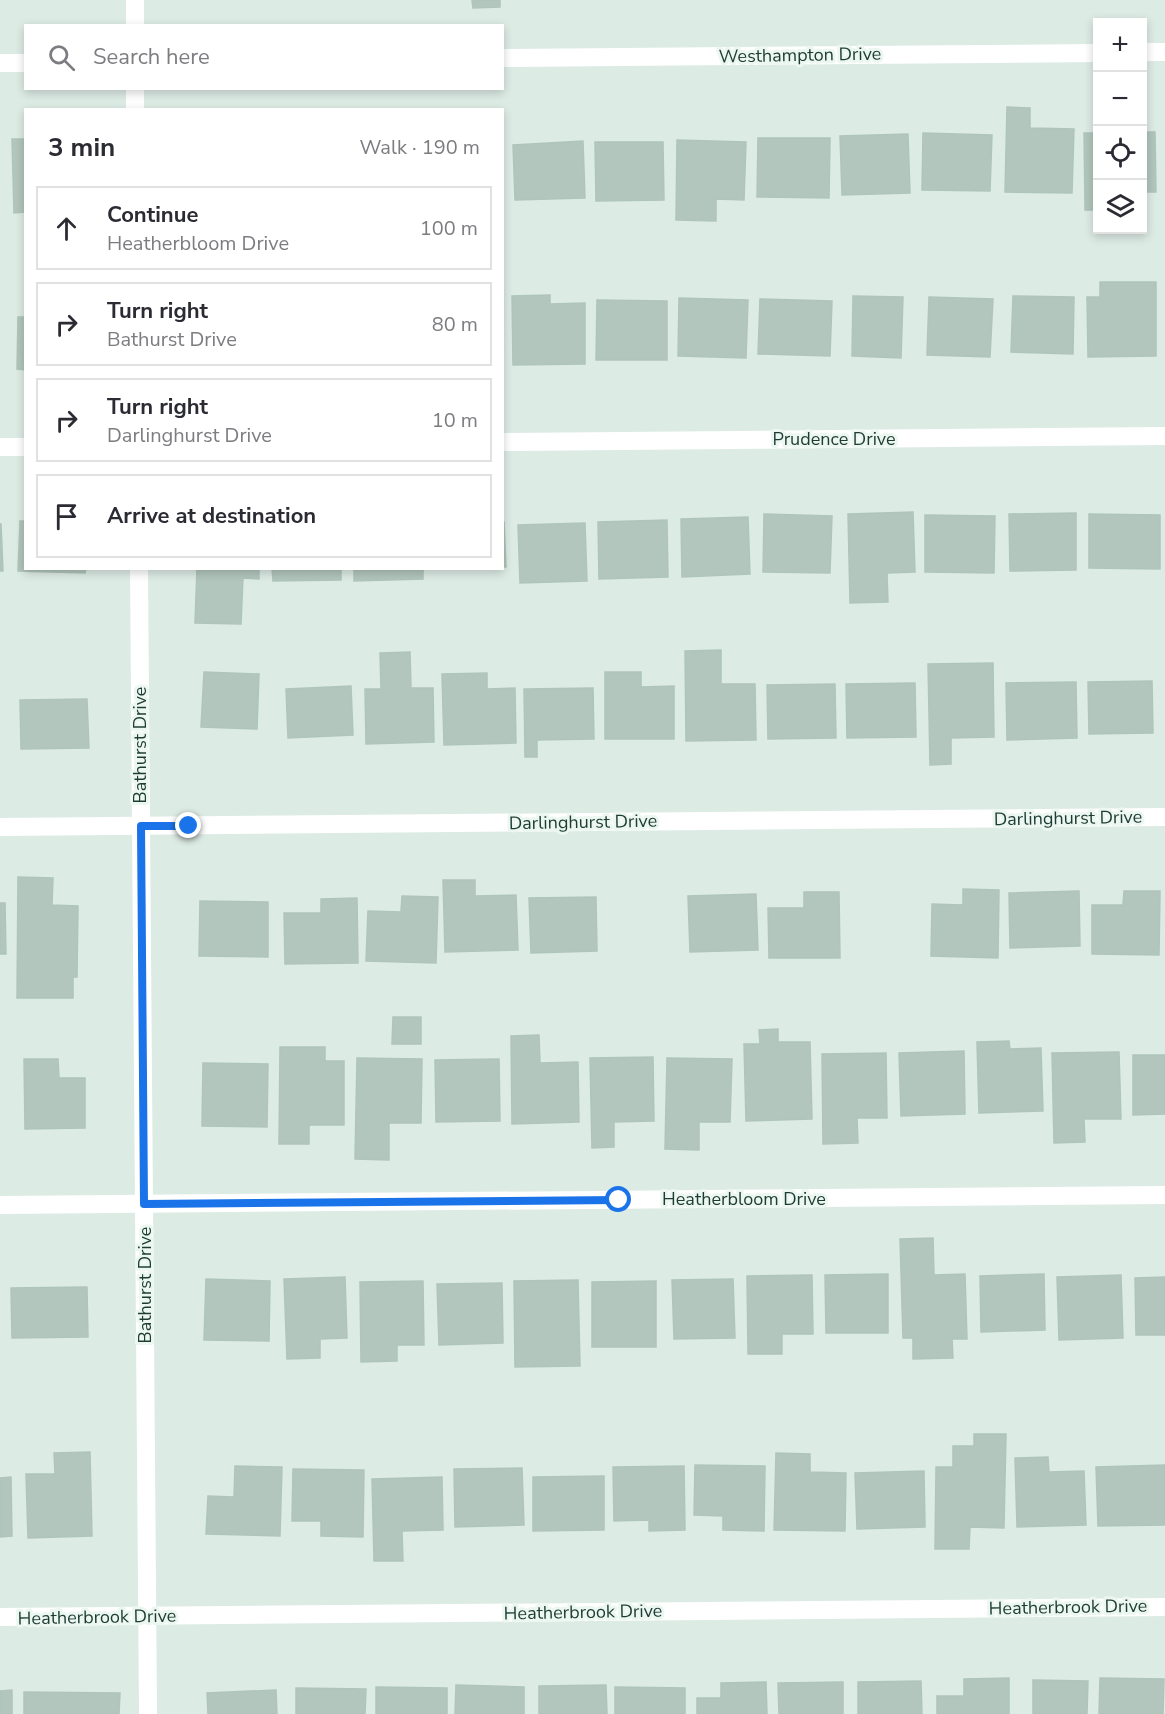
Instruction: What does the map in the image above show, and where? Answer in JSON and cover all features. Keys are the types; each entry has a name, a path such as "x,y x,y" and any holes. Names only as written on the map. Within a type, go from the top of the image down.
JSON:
{"street":[{"path":"135,0 135,24"},
{"path":"1147,52 1165,52"},
{"name":"Westhampton Drive","path":"504,58 1093,53"},
{"path":"0,63 24,63"},
{"path":"135,90 135,108"},
{"name":"Prudence Drive","path":"504,442 1165,436"},
{"path":"0,447 24,447"},
{"name":"Bathurst Drive","path":"139,570 148,1714"},
{"name":"Darlinghurst Drive","path":"0,827 1165,817"},
{"name":"Heatherbloom Drive","path":"0,1205 1165,1196"},
{"name":"Heatherbrook Drive","path":"0,1617 1165,1606"}],"building":[{"path":"472,0 500,0 500,7 473,8"},
{"path":"1007,107 1030,108 1030,128 1074,129 1072,193 1005,192"},
{"path":"1147,132 1155,132 1156,192 1147,192"},
{"path":"923,133 992,135 990,191 922,190"},
{"path":"1084,133 1093,133 1093,210 1085,210"},
{"path":"908,134 910,193 842,195 840,136"},
{"path":"758,138 830,138 829,198 757,197"},
{"path":"12,139 24,139 24,212 14,213"},
{"path":"677,140 746,142 744,200 716,199 716,221 676,220"},
{"path":"583,141 585,198 515,200 513,145"},
{"path":"595,142 663,142 664,200 596,201"},
{"path":"1100,282 1156,282 1156,356 1088,357 1087,297 1100,297"},
{"path":"550,295 550,304 585,303 585,364 513,365 512,296"},
{"path":"853,296 903,297 901,358 852,356"},
{"path":"1013,296 1074,297 1073,354 1011,352"},
{"path":"929,297 993,299 990,357 927,355"},
{"path":"679,298 748,300 746,358 678,356"},
{"path":"760,299 832,301 830,356 758,354"},
{"path":"597,300 667,301 667,360 596,360"},
{"path":"18,317 24,317 24,370 17,369"},
{"path":"913,512 915,572 887,573 888,602 850,603 848,514"},
{"path":"1076,513 1076,570 1010,571 1009,514"},
{"path":"764,514 832,516 830,573 763,572"},
{"path":"1089,514 1160,515 1160,569 1089,568"},
{"path":"925,515 995,516 994,573 925,572"},
{"path":"748,517 750,574 682,577 681,519"},
{"path":"667,520 668,577 599,579 598,522"},
{"path":"20,521 24,521 24,570 86,570 85,573 18,571"},
{"path":"504,522 506,567 504,567"},
{"path":"585,523 587,581 520,583 518,525"},
{"path":"1,524 3,571 0,571"},
{"path":"197,570 259,570 259,579 243,578 241,624 195,623"},
{"path":"272,570 341,570 341,580 273,581"},
{"path":"354,570 423,570 423,579 354,581"},
{"path":"721,650 721,684 755,684 756,740 686,741 685,651"},
{"path":"410,652 411,688 433,688 434,742 366,744 365,689 381,689 380,653"},
{"path":"993,663 994,737 951,738 951,764 930,765 928,664"},
{"path":"204,672 259,674 257,729 201,727"},
{"path":"605,672 641,672 641,687 674,686 674,739 605,739"},
{"path":"487,673 487,689 515,688 516,743 444,745 442,674"},
{"path":"1152,681 1153,733 1089,734 1088,682"},
{"path":"1076,682 1077,738 1007,740 1006,683"},
{"path":"915,683 916,737 847,738 846,684"},
{"path":"835,684 836,738 768,739 767,685"},
{"path":"351,686 353,735 288,738 286,689"},
{"path":"593,688 594,739 537,740 537,757 525,757 524,689"},
{"path":"87,699 89,748 21,749 20,700"},
{"path":"18,877 53,878 52,905 78,906 77,977 73,977 73,998 17,998"},
{"path":"443,880 475,880 475,896 516,895 518,950 445,952"},
{"path":"963,889 999,890 998,958 931,956 932,904 963,905"},
{"path":"1079,891 1080,946 1010,948 1009,893"},
{"path":"1124,891 1160,891 1159,955 1092,954 1092,905 1123,905"},
{"path":"804,892 839,892 840,958 769,958 768,908 804,908"},
{"path":"756,894 758,950 690,952 688,896"},
{"path":"402,896 438,897 436,963 366,961 368,911 401,912"},
{"path":"596,897 597,951 531,953 529,898"},
{"path":"357,898 358,963 285,964 284,913 321,913 321,899"},
{"path":"200,901 268,902 268,957 199,956"},
{"path":"0,903 5,903 6,954 0,954"},
{"path":"393,1017 421,1017 421,1044 392,1044"},
{"path":"778,1029 778,1042 810,1042 812,1119 746,1121 744,1044 760,1044 759,1030"},
{"path":"539,1035 540,1063 578,1062 579,1122 512,1124 511,1036"},
{"path":"1009,1041 1010,1049 1041,1048 1043,1111 979,1113 977,1042"},
{"path":"280,1047 325,1047 325,1061 344,1061 344,1125 309,1125 309,1144 279,1144"},
{"path":"964,1051 965,1114 901,1116 899,1053"},
{"path":"1119,1052 1121,1119 1084,1119 1085,1142 1054,1143 1052,1053"},
{"path":"886,1053 887,1118 857,1118 858,1143 823,1144 822,1054"},
{"path":"1133,1055 1165,1055 1165,1114 1133,1115"},
{"path":"653,1057 654,1121 614,1122 614,1147 592,1148 590,1058"},
{"path":"357,1058 422,1059 421,1123 389,1123 389,1160 355,1159"},
{"path":"667,1058 732,1059 730,1122 699,1122 699,1150 665,1149"},
{"path":"24,1059 58,1059 59,1078 85,1078 85,1128 25,1129"},
{"path":"499,1059 500,1121 436,1122 435,1060"},
{"path":"203,1063 268,1064 267,1127 202,1126"},
{"path":"933,1238 934,1275 965,1274 967,1339 952,1339 953,1358 913,1359 913,1338 903,1338 900,1239"},
{"path":"888,1274 888,1333 826,1333 825,1275"},
{"path":"1044,1274 1045,1330 981,1332 980,1276"},
{"path":"812,1275 813,1334 782,1334 782,1354 748,1354 747,1276"},
{"path":"1121,1275 1123,1338 1059,1340 1057,1277"},
{"path":"345,1277 347,1338 320,1339 320,1358 287,1359 284,1279"},
{"path":"1165,1277 1165,1335 1136,1335 1135,1278"},
{"path":"206,1279 270,1281 269,1341 204,1340"},
{"path":"733,1279 735,1338 674,1339 672,1280"},
{"path":"578,1280 580,1366 515,1367 514,1281"},
{"path":"423,1281 424,1345 397,1345 397,1361 361,1362 360,1282"},
{"path":"656,1281 656,1347 592,1347 592,1282"},
{"path":"502,1283 503,1343 439,1345 437,1284"},
{"path":"87,1287 88,1337 12,1338 11,1288"},
{"path":"974,1434 1006,1434 1004,1528 970,1527 969,1549 935,1549 936,1467 953,1467 953,1446 974,1446"},
{"path":"90,1452 92,1536 28,1538 26,1474 55,1474 54,1453"},
{"path":"776,1453 810,1454 810,1472 846,1473 845,1531 774,1530"},
{"path":"1048,1457 1049,1472 1084,1471 1086,1525 1017,1527 1015,1458"},
{"path":"695,1465 765,1466 764,1531 723,1530 723,1516 694,1515"},
{"path":"1165,1465 1165,1525 1098,1526 1096,1467"},
{"path":"235,1466 282,1467 280,1536 206,1534 208,1496 234,1497"},
{"path":"684,1466 685,1530 649,1531 649,1520 614,1521 613,1467"},
{"path":"522,1468 524,1525 455,1527 454,1469"},
{"path":"293,1469 364,1470 363,1537 321,1536 321,1521 292,1521"},
{"path":"924,1471 925,1527 857,1529 855,1473"},
{"path":"604,1476 604,1530 533,1531 533,1477"},
{"path":"11,1477 12,1536 0,1537 0,1478"},
{"path":"442,1477 443,1530 402,1531 403,1561 374,1561 372,1479"},
{"path":"1009,1678 1009,1714 937,1714 937,1696 964,1696 964,1679"},
{"path":"1100,1678 1164,1679 1163,1714 1099,1714"},
{"path":"1033,1680 1088,1681 1087,1714 1033,1714"},
{"path":"921,1681 922,1714 858,1714 858,1682"},
{"path":"766,1682 767,1714 697,1714 697,1698 721,1698 721,1683"},
{"path":"843,1682 843,1714 779,1714 778,1683"},
{"path":"456,1685 524,1687 524,1714 455,1714"},
{"path":"606,1685 607,1714 539,1714 539,1686"},
{"path":"376,1687 447,1688 447,1714 376,1714"},
{"path":"615,1687 685,1688 685,1714 615,1714"},
{"path":"296,1688 366,1689 365,1714 296,1714"},
{"path":"12,1690 12,1714 0,1714 0,1691"},
{"path":"276,1690 277,1714 208,1714 207,1693"},
{"path":"24,1692 120,1693 119,1714 24,1714"}],"route":[{"path":"189,826 141,826 144,1204 619,1200"}]}
